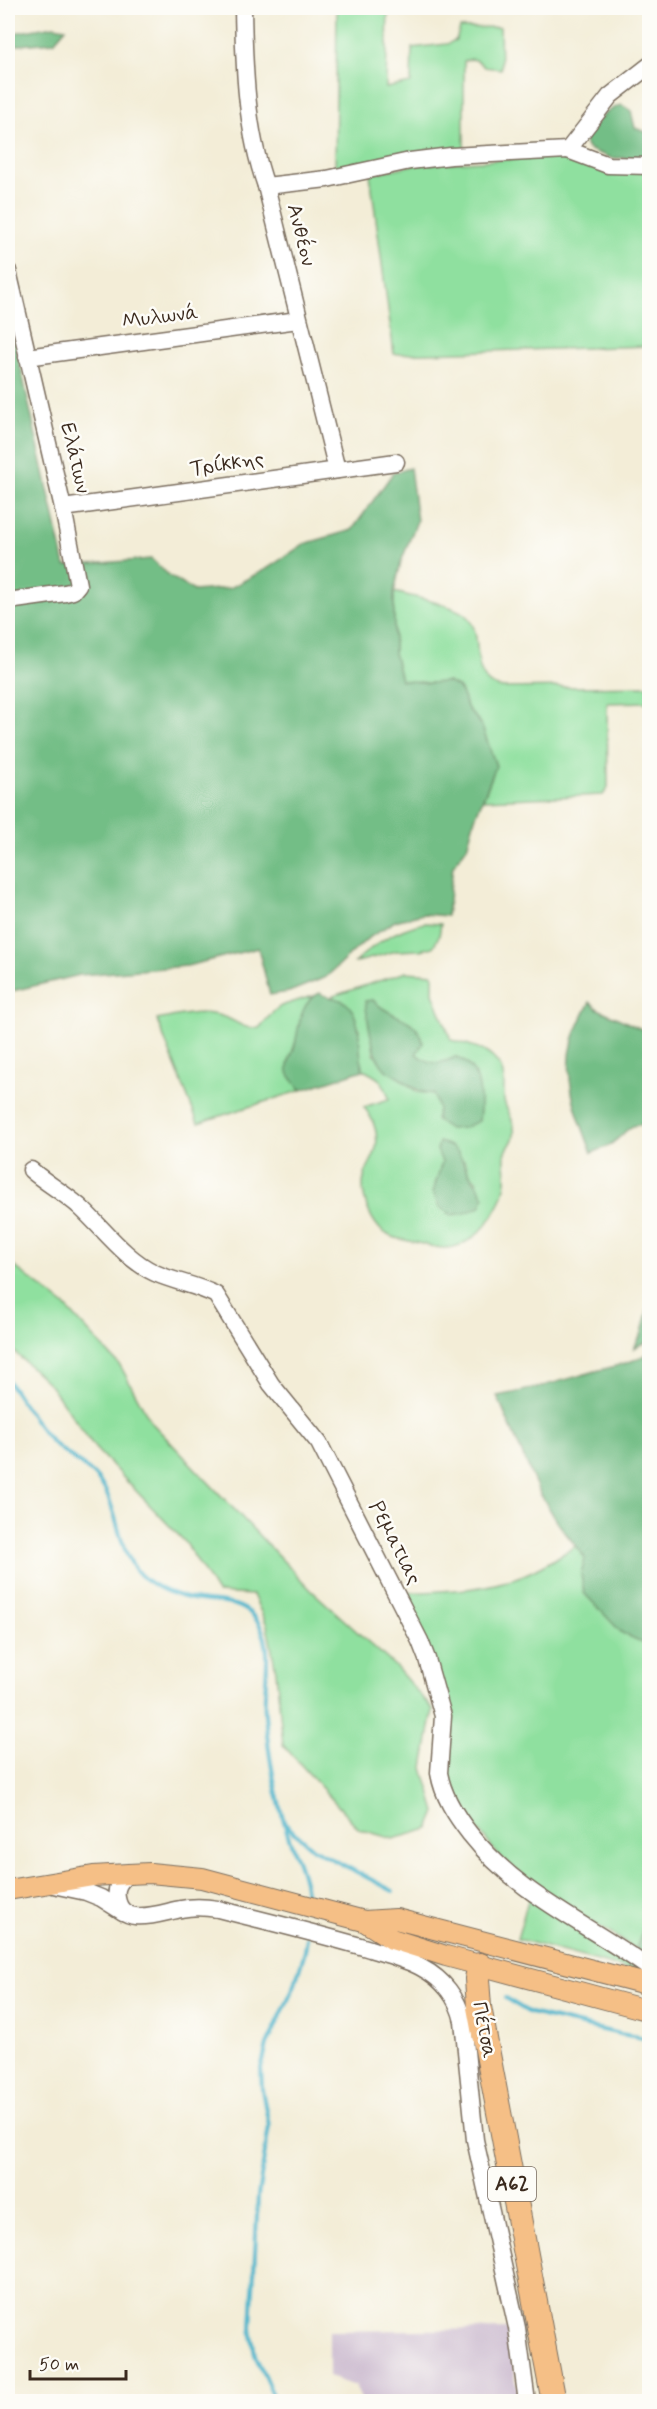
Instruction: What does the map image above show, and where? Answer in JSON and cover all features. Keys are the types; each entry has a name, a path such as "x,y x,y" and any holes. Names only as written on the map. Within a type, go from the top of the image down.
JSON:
{"highway":[{"name":"Α62","path":"480,1965 477,1979 479,2007 554,2402"}],"main road":[{"name":"Πέτσα","path":"8,1890 128,1874 177,1874 364,1921 392,1939 650,2011"},
{"name":"Πέτσα","path":"364,1921 396,1919 650,1985"},
{"path":"480,1965 486,1942"}],"street":[{"name":"Ανθέον","path":"243,8 250,119 257,162 266,186 337,470"},
{"path":"568,150 610,96 650,65"},
{"path":"266,186 327,179 410,161 452,156 568,150 608,165 650,166"},
{"name":"Ελάτων","path":"8,271 63,508 78,585 73,591 65,593 8,601"},
{"name":"Μυλωνά","path":"27,357 298,320"},
{"name":"Τρίκκης","path":"63,508 396,462"},
{"name":"Ρεματιας","path":"31,1170 66,1195 132,1257 154,1272 202,1287 216,1295 271,1383 319,1443 420,1641 443,1716 439,1773 441,1782 447,1800 461,1822 495,1862 532,1894 650,1969"},
{"path":"128,1874 128,1893 135,1916"},
{"path":"46,1884 87,1892 135,1916"},
{"name":"Πέτσα","path":"135,1916 182,1908 218,1909 353,1944 422,1968 440,1980 460,2007 475,2140 517,2328 527,2402"}],"shaded area":[{"path":"508,2329 519,2401 362,2401 355,2386 329,2377 329,2331"}],"green space":[{"path":"337,8 388,8 386,88 411,83 412,48 447,44 456,40 460,28 500,27 501,69 484,67 473,59 464,61 464,150 335,172"},
{"path":"8,22 14,33 54,26 66,28 54,42 8,46"},
{"path":"622,105 631,111 635,128 649,133 649,158 611,158 588,149 584,141 596,124 609,111"},
{"path":"567,156 649,171 649,346 394,354 370,174 413,165"},
{"path":"8,311 65,566 151,559 171,577 194,591 230,588 268,568 304,544 352,530 393,473 410,468 417,521 401,562 394,592 394,653 401,680 429,683 448,682 459,688 468,709 481,724 496,766 475,818 467,847 453,866 447,916 423,914 395,921 367,939 326,977 289,992 270,995 258,948 187,966 80,975 8,992"},
{"path":"394,592 441,604 464,614 474,629 483,675 488,682 501,688 649,686 649,702 607,703 608,788 603,795 483,800 496,766 481,724 468,709 459,688 448,682 401,681 394,653"},
{"path":"424,923 441,924 439,936 433,947 396,951 354,963 386,938"},
{"path":"406,972 433,974 433,993 451,1040 481,1050 492,1057 502,1070 504,1100 514,1130 514,1138 505,1155 504,1193 486,1226 467,1241 456,1246 441,1248 398,1239 384,1233 372,1218 364,1198 363,1184 377,1144 377,1137 374,1124 364,1107 389,1099 380,1081 363,1070 359,1058 359,1028 327,998","holes":["373,1000 381,1009 411,1023 416,1054 427,1061 436,1063 456,1057 437,1120 438,1108 434,1094 417,1092 386,1070 374,1054 368,1019","464,1160 469,1173 477,1181 433,1192 442,1162"]},
{"path":"320,993 343,1001 352,1009 358,1026 363,1070 302,1090 289,1075 288,1065 304,1008 313,997"},
{"path":"312,996 289,1060 294,1081 302,1090 198,1123 157,1020 190,1014 207,1014 224,1017 249,1028 259,1028 281,1006"},
{"path":"373,1000 415,1027 423,1043 416,1054 435,1063 456,1057 471,1068 480,1093 479,1121 463,1128 449,1129 436,1120 438,1108 434,1094 416,1089 385,1069 377,1056 369,1027 365,1001"},
{"path":"590,1002 598,1009 650,1033 649,1125 631,1127 611,1144 592,1153 573,1098 569,1069 573,1040"},
{"path":"439,1142 451,1147 460,1157 484,1197 480,1207 452,1215 440,1208 433,1192 442,1162 437,1150"},
{"path":"8,1255 14,1266 64,1305 121,1367 151,1422 311,1590 396,1667 433,1710 423,1768 436,1812 429,1829 393,1839 359,1829 283,1745 276,1671 267,1625 253,1595 217,1593 186,1543 95,1448 50,1385 8,1346"},
{"path":"649,1304 649,1341 634,1348 642,1333"},
{"path":"649,1353 649,1674 644,1643 622,1633 584,1593 581,1574 585,1558 558,1523 538,1490 497,1396 533,1389 621,1364"},
{"path":"576,1546 585,1558 581,1574 584,1593 622,1633 644,1643 650,1674 650,1799 647,1807 650,1811 650,1912 636,1949 550,1897 498,1855 457,1803 448,1785 446,1768 449,1723 399,1593 489,1586 533,1571"},
{"path":"529,1897 645,1974 517,1939"},
{"path":"649,1912 649,1960 636,1949"}],"waterway":[{"path":"8,1381 50,1440 93,1474 104,1488 125,1549 136,1570 145,1579 157,1587 178,1595 236,1605 249,1612 261,1627 267,1651 265,1714 272,1768 284,1822 301,1870 307,1900"},
{"path":"285,1824 313,1849 393,1891"},
{"path":"276,2402 255,2355 251,2328 258,2196 269,2126 262,2090 261,2068 267,2045 294,1987 307,1938"},
{"path":"505,1998 530,2013 650,2039"}]}
